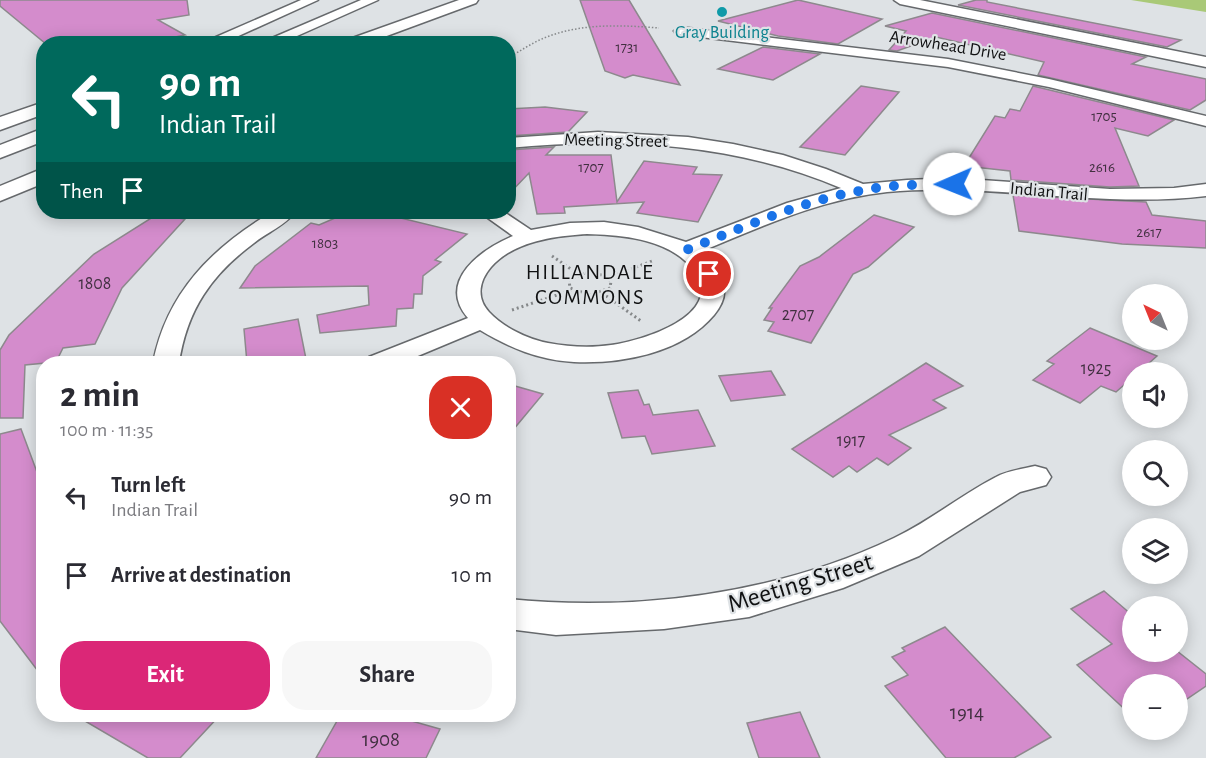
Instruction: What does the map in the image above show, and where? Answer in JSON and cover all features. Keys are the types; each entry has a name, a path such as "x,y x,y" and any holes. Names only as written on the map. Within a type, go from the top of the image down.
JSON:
{"main road":[{"path":"226,36 312,0"},
{"path":"285,35 305,17 345,0"},
{"path":"285,35 372,0"},
{"path":"370,36 471,0"},
{"path":"900,0 1206,62"},
{"path":"347,36 415,5"},
{"path":"0,124 36,110"},
{"path":"0,152 36,137"},
{"path":"0,194 36,178"}],"street":[{"name":"Arrowhead Drive","path":"680,31 758,42 916,58 977,68 1206,121"},
{"name":"Meeting Street","path":"516,143 597,138 698,144 754,153 804,166 861,190"},
{"name":"Indian Trail","path":"686,250 789,210 861,190 954,184 1128,197 1171,195 1206,190"},
{"path":"167,356 179,315 198,285 232,249 275,219"},
{"path":"502,219 528,237"},
{"path":"575,228 623,230 659,238 686,250 700,261 709,274 713,288 711,302 702,316 687,329 666,340 639,349 578,354 548,351 520,344 498,333 492,317 471,307 467,293 470,279 478,266 491,255 528,237 575,228"},
{"path":"395,356 492,317"},
{"name":"Meeting Street","path":"516,615 556,619 640,615 749,602 830,578 908,547 1009,484 1035,477"}],"path":[{"path":"516,53 543,38 574,29 612,26 680,31"},
{"path":"547,252 579,275"},
{"path":"572,290 568,284 569,280 579,275 591,273 608,278 652,261"},
{"path":"492,317 572,290 587,295 602,293 612,284 608,278"},
{"path":"602,293 648,327"}],"green space":[{"path":"1131,0 1206,0 1206,12"}],"building":[{"path":"0,0 187,0 189,15 158,20 185,35 180,36 36,36 0,6"},
{"path":"580,0 629,0 680,85 633,75 625,78 605,71"},
{"path":"798,0 882,19 838,44 778,36 718,21"},
{"path":"976,0 987,0 987,2 1181,40 1167,47 958,5"},
{"path":"932,13 1146,57 1132,64 1206,79 1206,100 1190,110 1038,75 1044,62 936,37 897,51 889,50 906,31 885,26"},
{"path":"763,47 820,54 773,80 718,69"},
{"path":"861,86 899,92 845,155 800,147"},
{"path":"1033,86 1174,120 1148,136 1115,128 1139,186 1110,187 1011,180 1010,171 964,166 995,116 1005,118 1010,109 1020,111"},
{"path":"545,107 587,112 568,132 516,135 516,109"},
{"path":"554,147 546,155 611,155 617,202 644,161 697,167 693,174 722,175 698,222 637,213 644,202 564,207 565,213 537,214 529,173 516,187 516,149"},
{"path":"1013,195 1146,202 1152,215 1206,221 1206,248 1122,244 1019,231"},
{"path":"874,215 914,227 868,267 853,274 811,343 768,331 774,322 764,320 772,308 769,308 800,266 819,257"},
{"path":"150,219 185,219 122,288 95,344 63,348 59,356 36,356 36,364 25,365 23,418 0,418 0,350 9,335 94,254"},
{"path":"333,219 405,219 467,234 435,260 441,262 423,276 422,294 414,294 413,308 397,309 396,326 320,333 317,315 369,305 368,286 240,288 255,266 311,223 319,225"},
{"path":"298,319 305,356 246,356 244,329"},
{"path":"1090,328 1122,341 1122,350 1143,350 1157,356 1150,362 1122,362 1122,387 1116,392 1101,386 1080,403 1033,380 1054,364 1047,361"},
{"path":"926,363 963,386 933,400 946,408 889,435 911,448 888,465 877,458 857,472 849,466 833,477 792,449"},
{"path":"771,371 785,395 731,401 719,376"},
{"path":"516,386 543,394 516,426"},
{"path":"638,390 644,405 649,404 653,415 698,410 715,446 652,454 645,436 622,438 608,393"},
{"path":"21,429 36,469 36,668 0,621 0,434"},
{"path":"1104,591 1122,606 1122,662 1188,662 1188,660 1206,674 1206,686 1188,698 1188,674 1122,674 1122,707 1077,665 1112,644 1071,609"},
{"path":"945,627 1051,737 1014,758 946,758 885,686 908,675 892,657 905,651 902,648"},
{"path":"800,712 820,758 759,758 747,723"},
{"path":"87,722 214,722 180,758 148,758"},
{"path":"336,722 415,722 440,729 426,758 316,758"}],"place":[{"name":"Gray Building","path":"722,12"}],"district":[{"name":"HILLANDALE COMMONS","path":"590,284"}],"route":[{"path":"709,274 700,261 686,250 816,201 861,190 954,184"}]}
